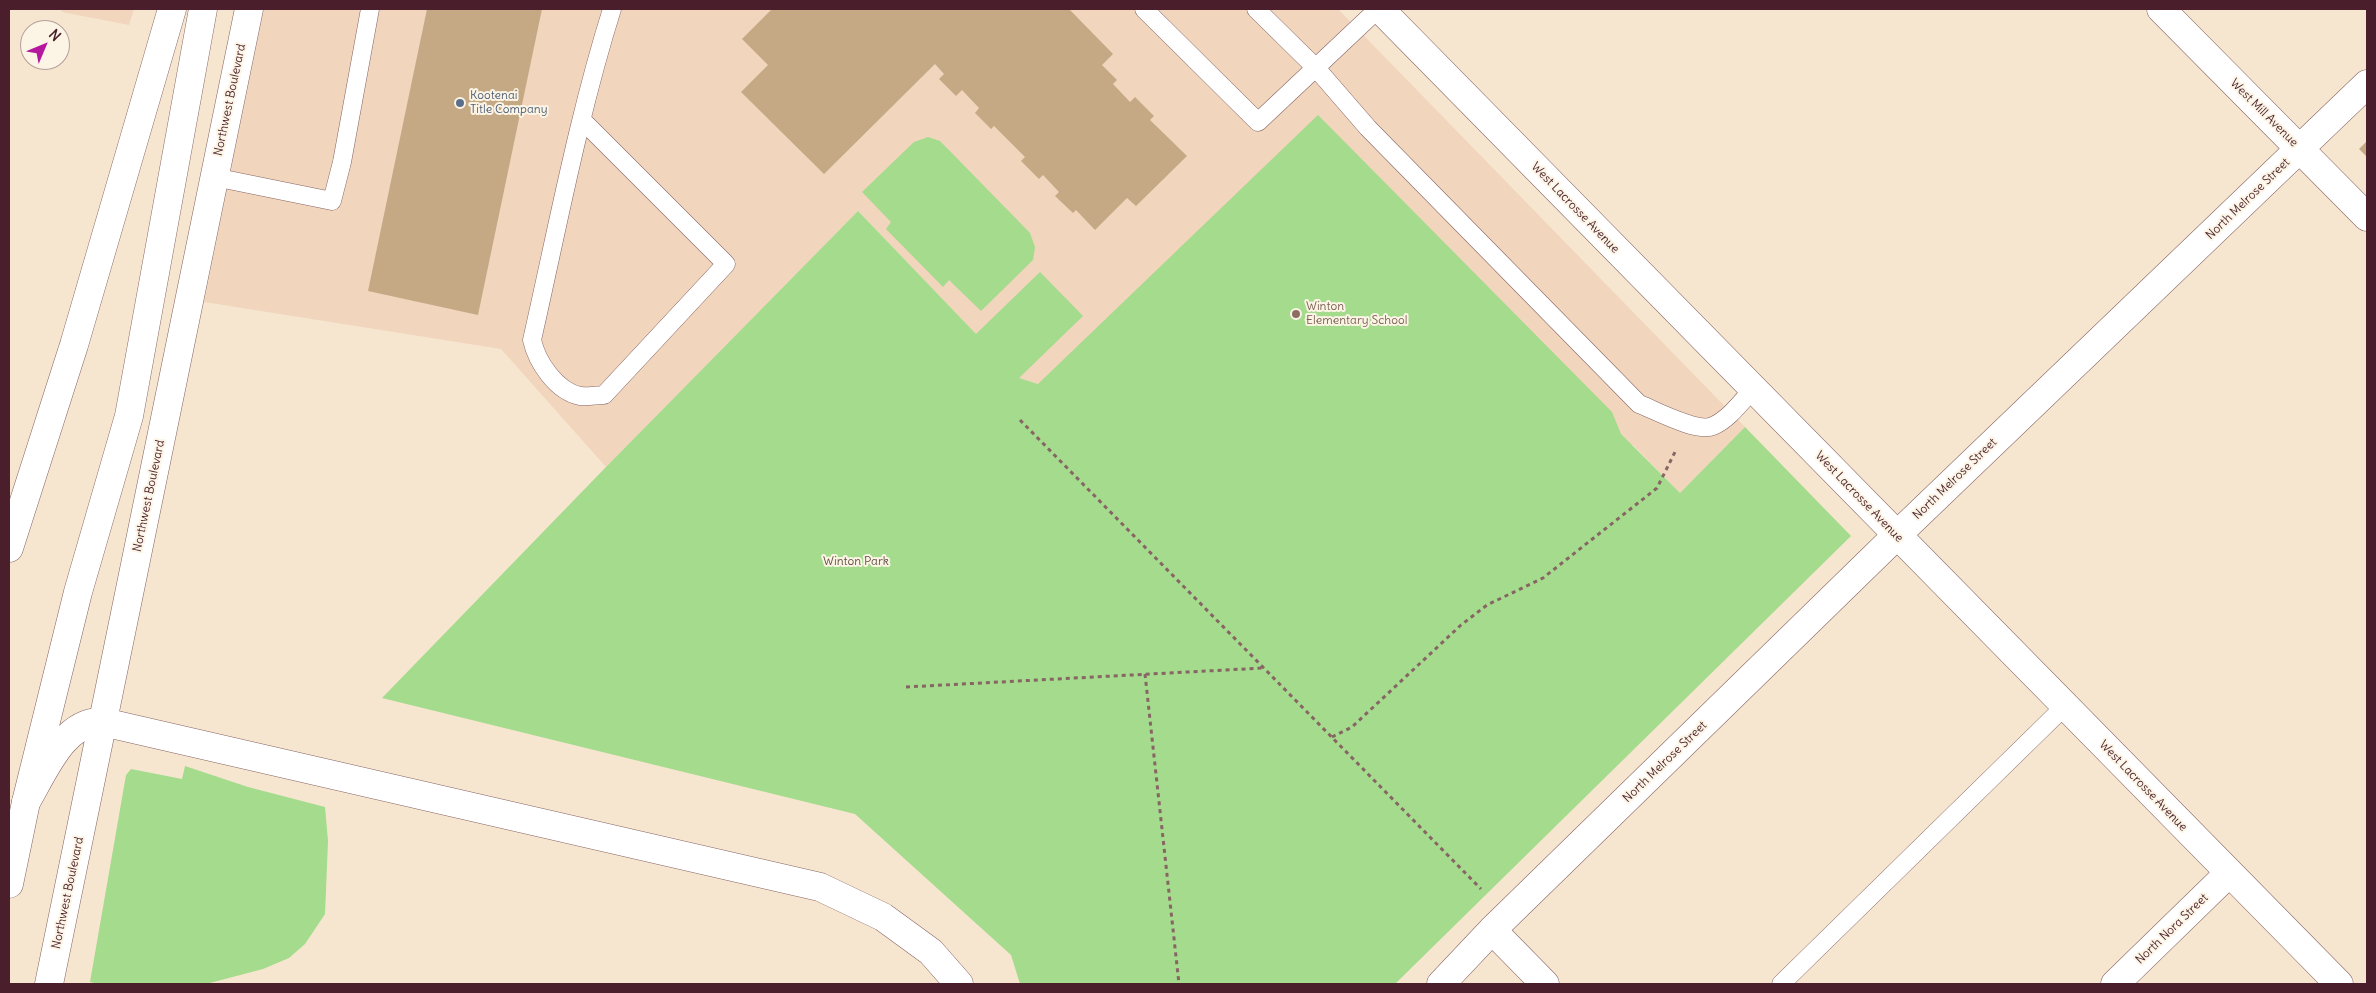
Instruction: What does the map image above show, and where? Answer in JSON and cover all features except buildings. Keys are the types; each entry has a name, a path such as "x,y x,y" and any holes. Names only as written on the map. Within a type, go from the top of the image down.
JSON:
{"main road":[{"path":"9,548 74,345 172,9"},
{"path":"9,884 26,802 78,592 129,416 203,9"},
{"name":"Northwest Boulevard","path":"49,984 248,9"},
{"name":"West Lacrosse Avenue","path":"1379,9 2228,874 2339,984"},
{"name":"West Mill Avenue","path":"2161,9 2367,216"},
{"name":"North Melrose Street","path":"1440,984 1492,930 1896,536 2367,84"},
{"path":"26,802 66,738 85,723 103,722 813,885 862,905 884,917 931,952 959,984"},
{"name":"North Nora Street","path":"2115,984 2228,874"},
{"path":"1492,930 1545,984"}],"lane":[{"path":"214,177 332,201 342,162 370,9"},
{"path":"582,120 726,264 604,395 580,396 564,388 536,355 532,340 582,120 596,60 612,9"},
{"path":"1144,9 1258,122 1379,9"},
{"path":"1256,9 1316,68 1368,128 1639,404 1689,424 1711,427 1724,419 1753,389"},
{"path":"1781,984 2065,706"}],"path":[{"path":"1020,420 1480,889"},
{"path":"1332,737 1352,727 1376,707 1461,625 1487,604 1543,578 1657,488 1689,424"},
{"path":"906,687 1264,668"},
{"path":"1145,674 1179,984"}],"shaded area":[{"path":"61,9 134,9 129,25 62,12"},
{"name":"Winton Elementary School","path":"264,9 1338,9 1745,427 1680,493 1633,445 1038,384 1018,378 858,211 606,467 501,349 204,302"}],"green space":[{"name":"Winton Park","path":"1318,115 1612,412 1621,434 1680,493 1745,427 1851,536 1395,984 1020,984 1011,955 855,814 382,698 858,211 976,334 1040,272 1083,316 1019,378 1038,384"},
{"path":"928,137 940,141 1030,233 1035,247 1033,260 981,311 949,280 943,287 886,229 891,222 862,192 914,142"},
{"path":"185,766 248,787 325,807 328,841 325,914 305,944 289,958 263,969 206,984 98,984 90,982 126,775 131,769 182,779"}],"place":[{"name":"Kootenai Title Company","path":"460,103"},
{"name":"Winton Elementary School","path":"1296,314"}]}
